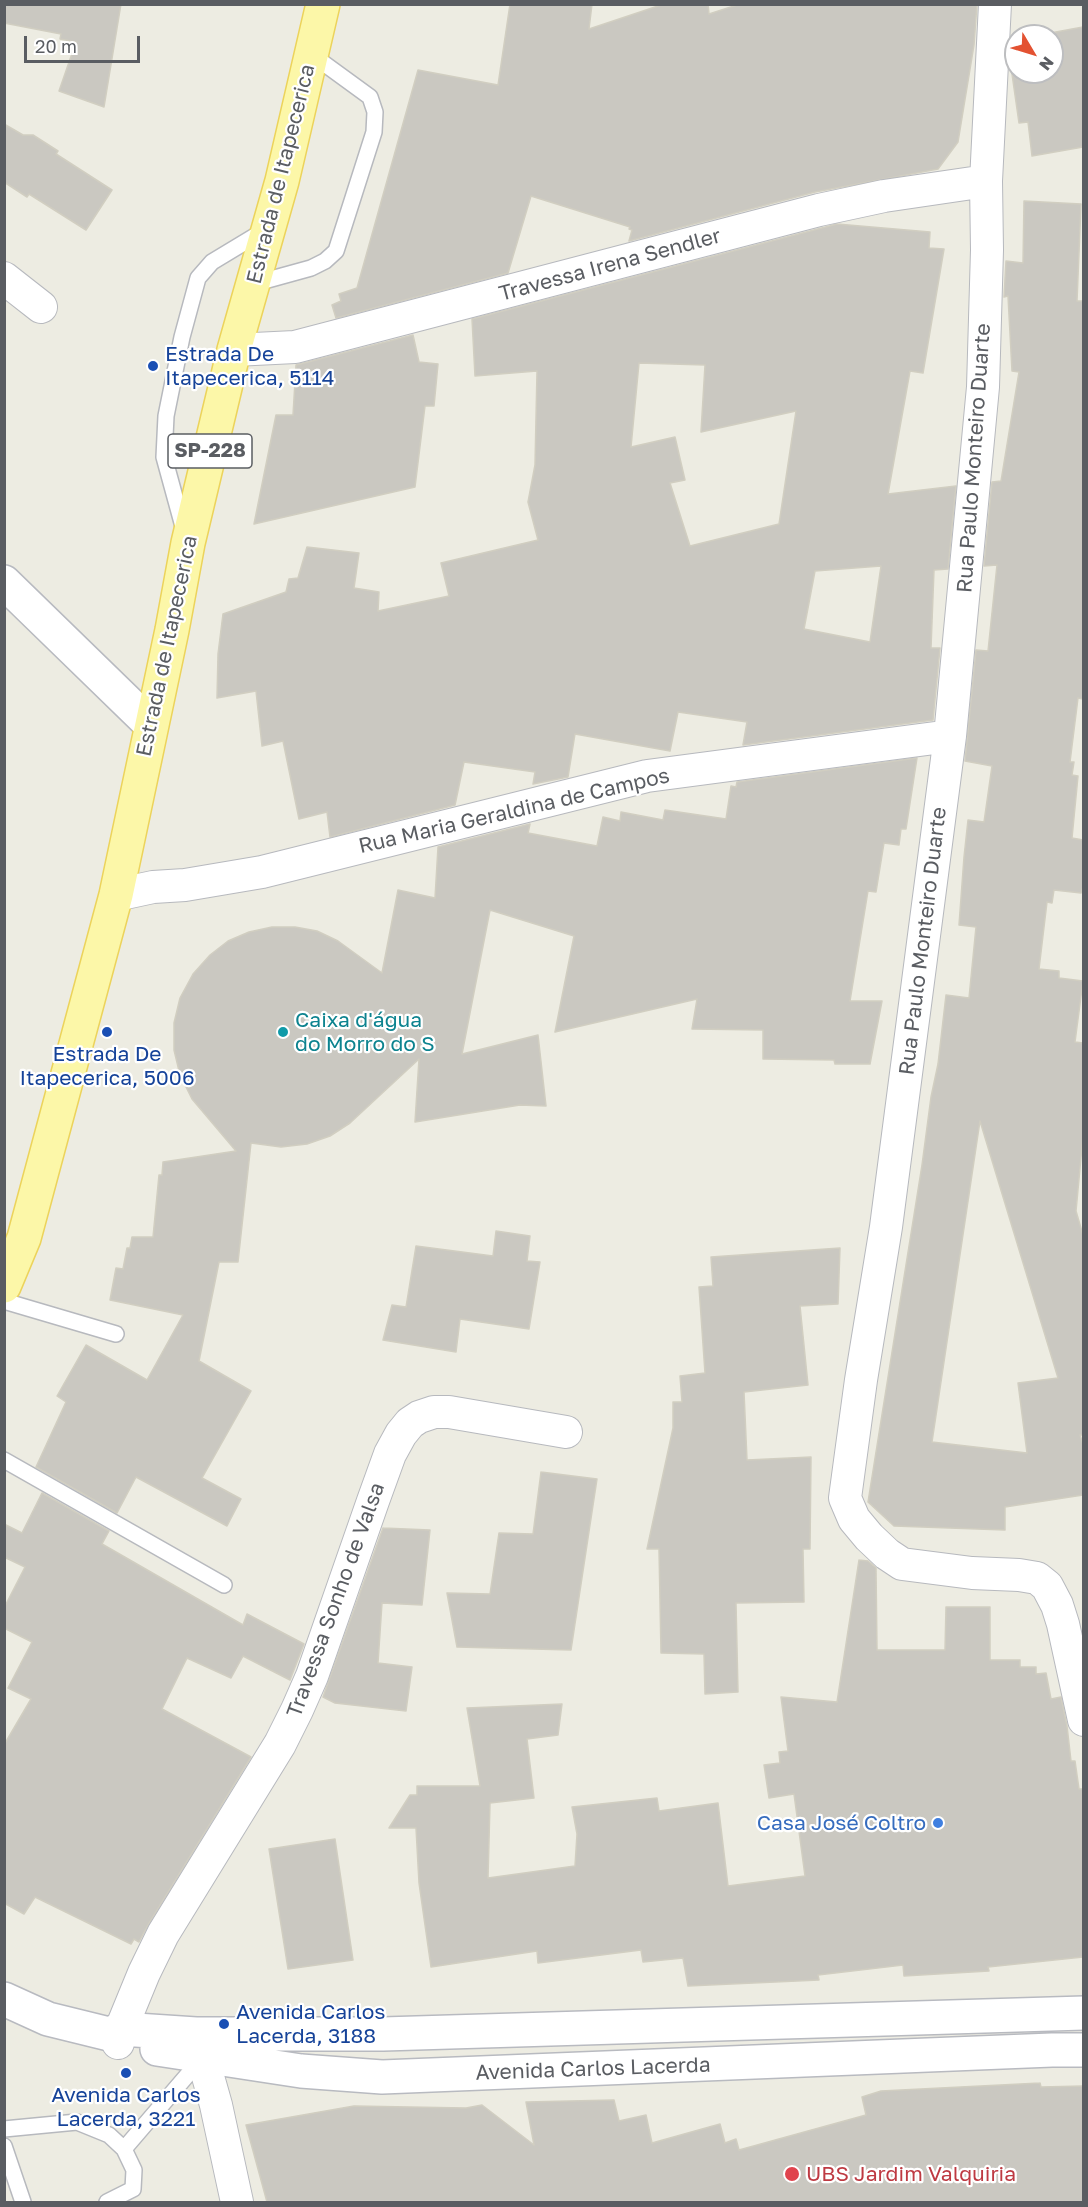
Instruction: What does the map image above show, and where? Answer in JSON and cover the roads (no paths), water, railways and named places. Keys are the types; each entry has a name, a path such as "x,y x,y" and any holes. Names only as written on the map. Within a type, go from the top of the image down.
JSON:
{"main road":[{"name":"Estrada de Itapecerica","path":"4,1286 24,1238 116,895 188,543 234,350 282,181 323,4"},
{"path":"4,582 151,725"},
{"name":"Avenida Carlos Lacerda","path":"4,1999 48,2019 116,2035 199,2046 301,2071 382,2077 1083,2050"},
{"name":"Avenida Carlos Lacerda","path":"199,2046 383,2034 1083,2013"}],"street":[{"name":"Rua Paulo Monteiro Duarte","path":"994,4 986,181 987,250 983,387 950,736 886,1227 861,1380 845,1498 854,1519 869,1537 902,1564 972,1573 1019,1575 1037,1578 1047,1586 1057,1605 1063,1624 1083,1720"},
{"name":"Travessa Irena Sendler","path":"234,350 295,347 819,210 884,196 986,181"},
{"path":"4,278 42,307"},
{"name":"Rua Maria Geraldina de Campos","path":"116,895 153,887 185,885 262,872 647,776 950,736"},
{"name":"Travessa Sonho de Valsa","path":"116,2035 163,1934 280,1744 297,1710 312,1676 376,1492 401,1434 410,1423 434,1412 449,1412 566,1432"},
{"path":"199,2046 216,2105 237,2202"}],"lane":[{"path":"253,284 311,267 325,261 336,252 374,132 375,112 370,97 311,54"},
{"path":"188,543 164,457 166,416 182,337 198,278 212,262 270,226"},
{"path":"4,1301 116,1334"},
{"path":"4,1460 224,1586"},
{"path":"124,2149 199,2046"},
{"path":"4,2129 77,2122 109,2135 124,2149 134,2170 133,2189 107,2202"},
{"path":"4,2146 23,2202"}],"place":[{"name":"Estrada De Itapecerica, 5114","path":"153,366"},
{"name":"Estrada De Itapecerica, 5006","path":"107,1032"},
{"name":"Caixa d'água do Morro do S","path":"283,1032"},
{"name":"Casa José Coltro","path":"938,1823"},
{"name":"Avenida Carlos Lacerda, 3188","path":"224,2024"},
{"name":"Avenida Carlos Lacerda, 3221","path":"126,2073"},
{"name":"UBS Jardim Valquiria","path":"792,2174"}]}
